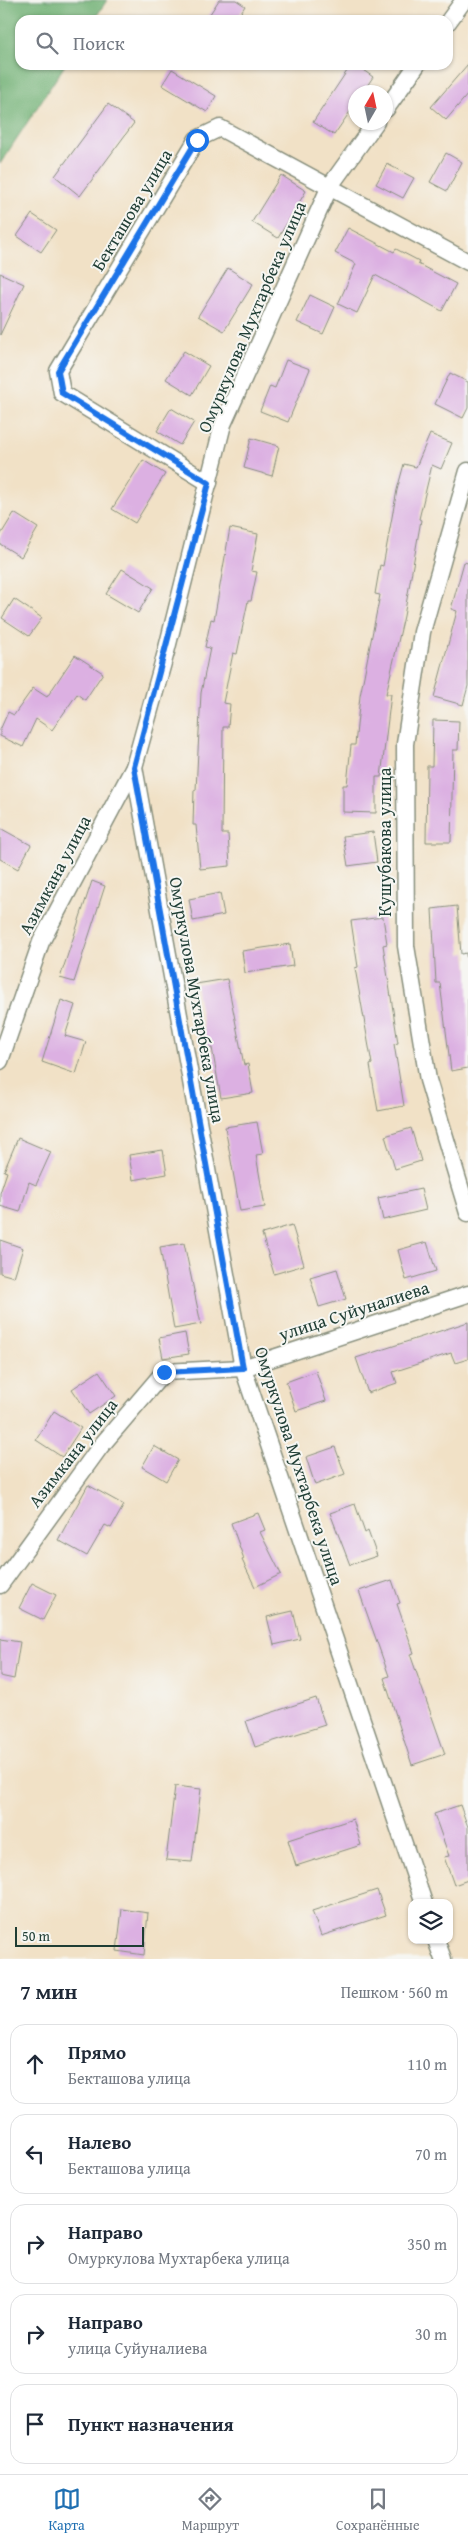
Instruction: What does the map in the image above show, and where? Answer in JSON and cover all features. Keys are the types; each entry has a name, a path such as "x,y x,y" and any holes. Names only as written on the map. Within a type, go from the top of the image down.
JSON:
{"street":[{"path":"453,15 464,0"},
{"path":"393,99 413,70"},
{"name":"Бекташова улица","path":"209,483 62,393 58,371 197,140 220,128 468,262"},
{"name":"Омуркулова Мухтарбека улица","path":"370,130 330,186 223,424 134,767 243,1368 423,1899"},
{"name":"Кушубакова улица","path":"468,471 422,632 405,744 406,946 428,1080 468,1213"},
{"name":"Азимкана улица","path":"0,1062 41,942 134,767"},
{"name":"улица Суйуналиева","path":"164,1372 243,1368 468,1294"},
{"name":"Азимкана улица","path":"0,1585 100,1447 164,1372"},
{"path":"437,1944 443,1959"}],"green space":[{"path":"0,0 107,0 97,15 15,15 15,70 62,70 0,164"}],"building":[{"path":"219,0 236,0 245,6 239,15 209,15"},
{"path":"468,64 468,94 446,120 431,107"},
{"path":"171,70 174,70 216,96 207,112 162,85"},
{"path":"348,70 363,70 373,77 368,85 348,85 348,115 334,135 313,122"},
{"path":"108,104 134,123 80,196 55,176"},
{"path":"446,153 462,162 447,191 430,182"},
{"path":"387,164 414,178 403,198 376,184"},
{"path":"281,175 306,191 278,238 252,222"},
{"path":"32,214 56,230 41,252 17,236"},
{"path":"348,228 394,252 396,249 419,261 418,264 456,284 442,311 375,275 357,313 338,304 356,264 335,253"},
{"path":"228,268 253,284 224,331 198,316"},
{"path":"0,273 24,284 0,335"},
{"path":"310,295 335,307 323,334 297,322"},
{"path":"184,351 209,366 192,395 166,379"},
{"path":"286,360 310,369 288,422 260,411 270,386 275,388"},
{"path":"450,373 468,382 468,408 463,418 435,404"},
{"path":"171,408 194,422 180,445 157,431"},
{"path":"430,434 452,443 441,469 432,465 419,519 421,520 404,616 386,694 391,694 381,777 376,777 376,813 343,812 343,785 347,785 351,745 355,745 360,696 380,595 375,594 380,565 383,566 397,490 404,464 416,467"},
{"path":"251,438 279,446 272,476 244,468"},
{"path":"143,460 165,474 135,523 112,509"},
{"path":"14,513 38,528 21,557 0,544 0,536"},
{"path":"230,528 258,534 251,571 257,572 251,601 248,601 237,654 233,653 223,703 230,704 228,727 223,727 222,834 228,834 230,866 200,869 196,825 193,825 201,693 210,648 205,647 211,619 214,620"},
{"path":"464,562 468,563 468,686 463,705 434,697 457,611 451,609"},
{"path":"122,569 153,588 138,613 106,594"},
{"path":"14,599 42,618 29,636 2,618"},
{"path":"75,655 103,673 85,700 77,694 52,730 36,719 23,747 0,736 0,730 8,712 14,715 33,688 47,697"},
{"path":"433,720 459,721 458,750 453,750 451,842 426,842 427,766 432,766"},
{"path":"0,828 31,845 18,869 0,859"},
{"path":"373,832 377,862 348,866 343,836"},
{"path":"92,881 105,886 74,982 60,978"},
{"path":"220,893 224,915 193,921 189,899"},
{"path":"457,906 461,954 466,953 468,973 468,1068 451,1071 440,983 436,983 432,909"},
{"path":"383,917 387,944 383,945 398,1043 394,1044 404,1106 378,1111 370,1065 372,1064 355,968 358,967 351,921"},
{"path":"290,944 293,966 245,973 242,951"},
{"path":"227,979 244,1065 248,1064 253,1093 221,1098 212,1048 207,1049 196,984"},
{"path":"61,1000 75,1005 65,1036 86,1042 76,1074 42,1062"},
{"path":"257,1122 263,1154 256,1155 265,1207 240,1211 225,1127"},
{"path":"411,1128 421,1161 395,1169 385,1136"},
{"path":"18,1138 51,1152 36,1185 29,1182 20,1212 0,1206 0,1193 7,1172 4,1171"},
{"path":"163,1150 167,1174 133,1180 129,1155"},
{"path":"421,1189 426,1210 383,1220 378,1198"},
{"path":"292,1225 304,1265 274,1274 262,1234"},
{"path":"0,1240 23,1248 14,1277 0,1273"},
{"path":"427,1242 436,1271 406,1280 398,1250"},
{"path":"184,1243 201,1324 174,1329 160,1247"},
{"path":"337,1269 346,1299 319,1307 310,1277"},
{"path":"468,1322 468,1359 455,1363 451,1353 393,1372 397,1383 368,1393 356,1358"},
{"path":"185,1333 189,1354 163,1358 159,1338"},
{"path":"99,1371 116,1396 89,1414 72,1389"},
{"path":"316,1371 326,1401 296,1411 286,1382"},
{"path":"54,1411 81,1428 62,1457 36,1440"},
{"path":"154,1446 178,1460 166,1481 142,1467"},
{"path":"335,1447 345,1474 315,1485 306,1457"},
{"path":"88,1485 124,1505 111,1528 105,1525 87,1556 58,1540"},
{"path":"355,1504 365,1533 368,1531 377,1556 350,1565 330,1513"},
{"path":"258,1513 265,1530 260,1532 281,1574 255,1587 242,1560 244,1559 231,1523"},
{"path":"392,1580 400,1603 397,1604 414,1653 410,1654 445,1754 412,1765 384,1678 389,1676 359,1591"},
{"path":"32,1583 56,1595 43,1620 19,1608"},
{"path":"293,1611 300,1639 274,1645 267,1617"},
{"path":"0,1639 20,1642 14,1679 0,1676"},
{"path":"316,1698 325,1725 255,1747 246,1721"},
{"path":"175,1786 201,1789 192,1862 166,1860"},
{"path":"460,1805 468,1827 468,1880 454,1885 444,1857 449,1856 434,1814"},
{"path":"353,1819 361,1845 296,1866 288,1840"},
{"path":"377,1890 386,1915 321,1936 312,1911"},
{"path":"122,1909 148,1913 144,1955 117,1951"}],"route":[{"path":"164,1372 243,1368 134,767 166,652 209,483 62,393 58,371 197,140"}]}
